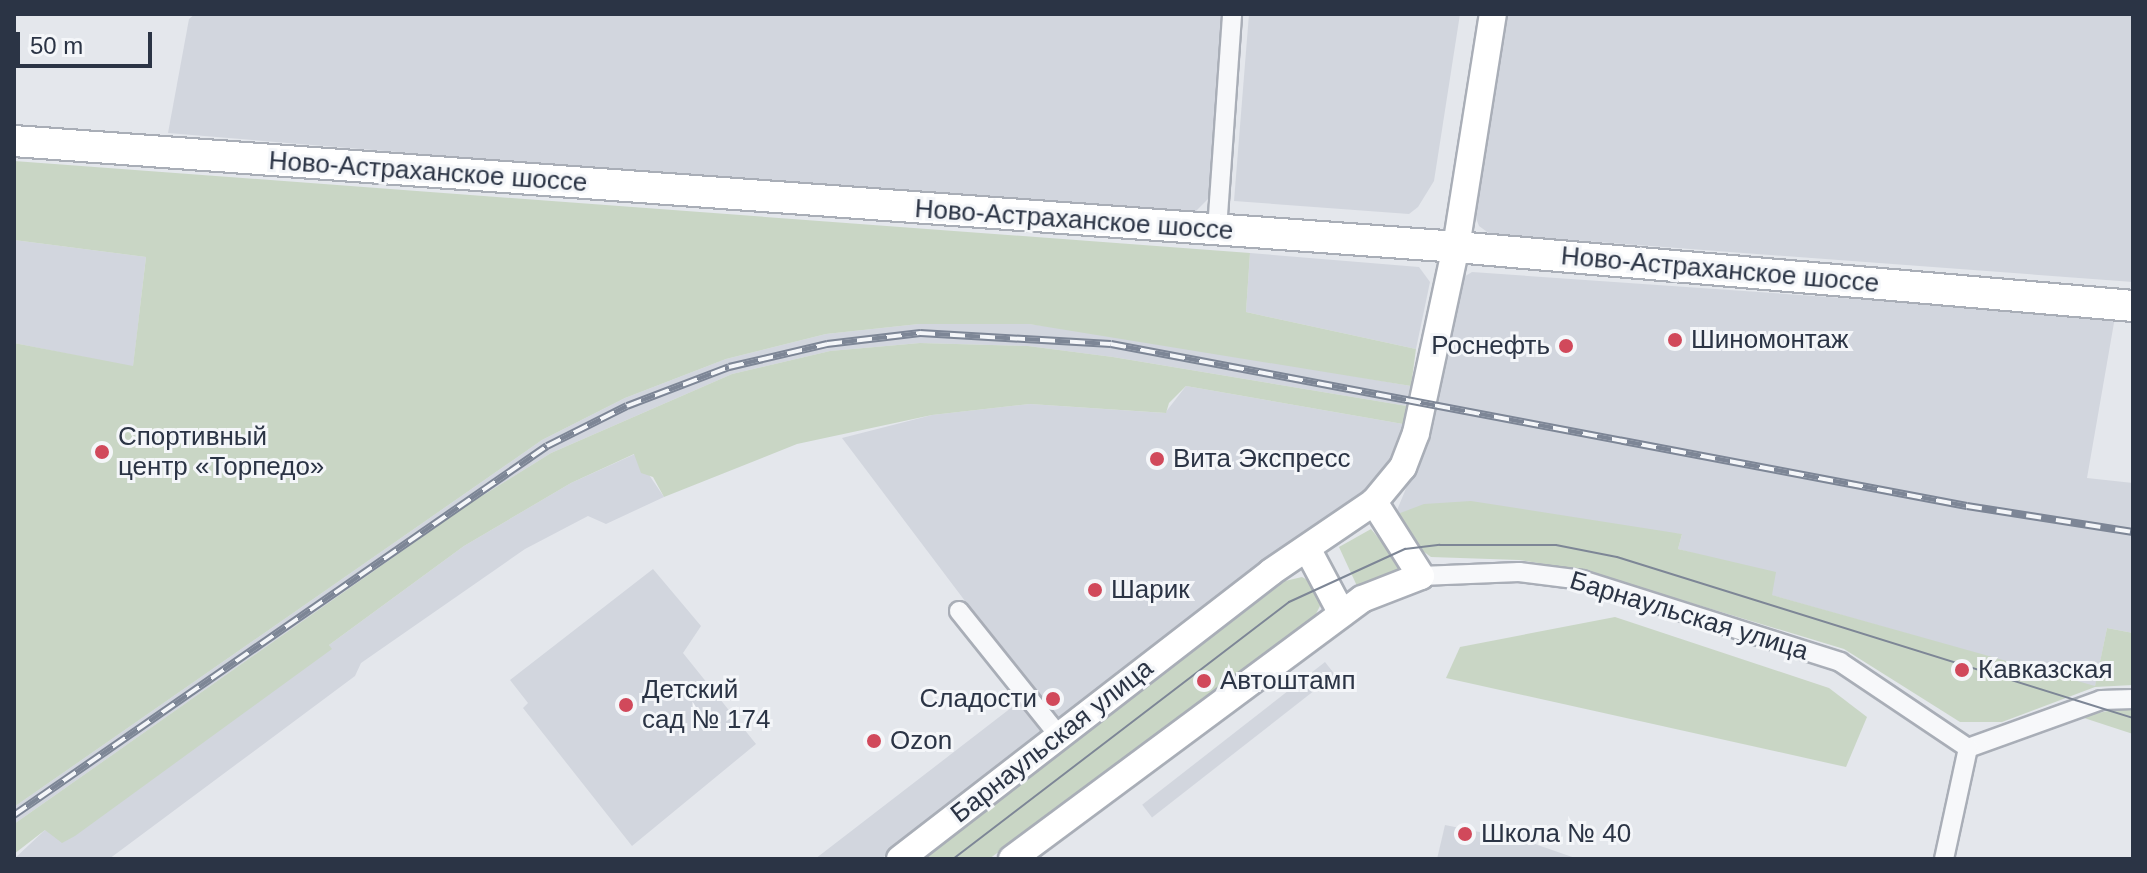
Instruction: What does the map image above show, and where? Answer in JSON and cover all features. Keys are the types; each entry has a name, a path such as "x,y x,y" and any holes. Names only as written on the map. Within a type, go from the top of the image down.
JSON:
{"main road":[{"name":"Ново-Астраханское шоссе","path":"14,141 1456,247 2133,306"}],"street":[{"path":"1217,230 1232,14"},
{"name":"Барнаульская улица","path":"900,859 1059,736 1374,502 1403,467 1416,433 1456,247 1493,14"},
{"path":"1374,502 1421,576"},
{"path":"1308,550 1342,614"},
{"name":"Барнаульская улица","path":"1012,859 1362,599 1421,576 1519,572 1582,580 1840,662 1968,748"},
{"path":"959,611 1059,736"},
{"path":"1944,859 1968,748 2101,700 2133,699"}],"shaded area":[{"path":"195,14 1228,14 1213,194 1194,213 1049,206 168,133 189,19"},
{"path":"1249,14 1460,14 1434,181 1418,207 1409,214 1234,201"},
{"path":"1503,14 2133,14 2133,282 1490,234 1479,226 1473,210"},
{"path":"14,240 146,257 133,367 14,343"},
{"path":"1250,253 1419,267 1430,282 1416,349 1246,312"},
{"path":"1472,272 2115,317 2087,478 2133,483 2133,633 2107,628 2095,687 1771,595 1711,558 1678,549 1682,534 1395,515 1431,428 1457,281"},
{"path":"919,324 1029,324 1111,334 1411,386 1407,406 1113,357 1028,346 920,343 830,351 732,374 551,453 469,504 14,824 14,807 542,440 625,398 726,359 826,334"},
{"name":"Шарик","path":"1186,386 1403,424 1403,431 1389,461 1367,489 881,859 815,859 1033,691 842,438 932,415 1030,404 1165,413"},
{"path":"635,454 664,497 606,524 588,516 525,549 361,663 355,676 109,859 14,859 45,830 331,649 329,645 464,546 571,483"},
{"name":"Детский сад № 174","path":"653,569 701,626 683,653 756,744 632,846 523,708 528,703 510,680"},
{"path":"1325,662 1335,675 1152,817 1142,805"},
{"name":"Школа № 40","path":"1445,825 1529,842 1578,859 1437,859"}],"green space":[{"path":"14,161 1250,253 1246,312 1416,349 1411,386 1029,324 919,324 826,334 726,359 625,398 542,440 14,807 14,343 133,366 146,257 14,240"},
{"path":"920,343 1028,346 1113,357 1407,406 1403,424 1186,386 1169,403 1166,413 1030,404 932,415 797,444 664,497 653,477 641,473 634,454 571,483 464,546 329,645 332,649 75,836 62,843 45,830 14,854 14,824 469,504 551,453 732,374 830,351"},
{"path":"1471,501 1682,534 1678,549 1776,572 1772,595 2095,686 2107,628 2133,633 2133,685 2095,687 2002,722 1960,722 1844,649 1582,570 1519,560 1431,557 1409,541 1395,515 1424,504"},
{"path":"1371,529 1404,569 1357,586 1339,547"},
{"path":"1302,577 1313,583 1322,602 1312,622 989,859 923,859 1285,581"},
{"path":"1615,617 1829,688 1867,717 1846,767 1446,678 1460,647"},
{"path":"2121,708 2133,709 2133,734 2081,717"}],"tram line":[{"path":"953,859 1289,602 1405,549 1440,545 1556,545 1617,557 2133,718"}],"railway":[{"path":"14,815 547,446 627,406 729,367 827,344 920,333 1111,344 1967,506 2133,532"}],"place":[{"name":"Шиномонтаж","path":"1675,340"},
{"name":"Роснефть","path":"1566,346"},
{"name":"Спортивный центр «Торпедо»","path":"102,452"},
{"name":"Вита Экспресс","path":"1157,459"},
{"name":"Шарик","path":"1095,590"},
{"name":"Кавказская","path":"1962,670"},
{"name":"Автоштамп","path":"1204,681"},
{"name":"Сладости","path":"1053,699"},
{"name":"Детский сад № 174","path":"626,705"},
{"name":"Ozon","path":"874,741"},
{"name":"Школа № 40","path":"1465,834"}]}
